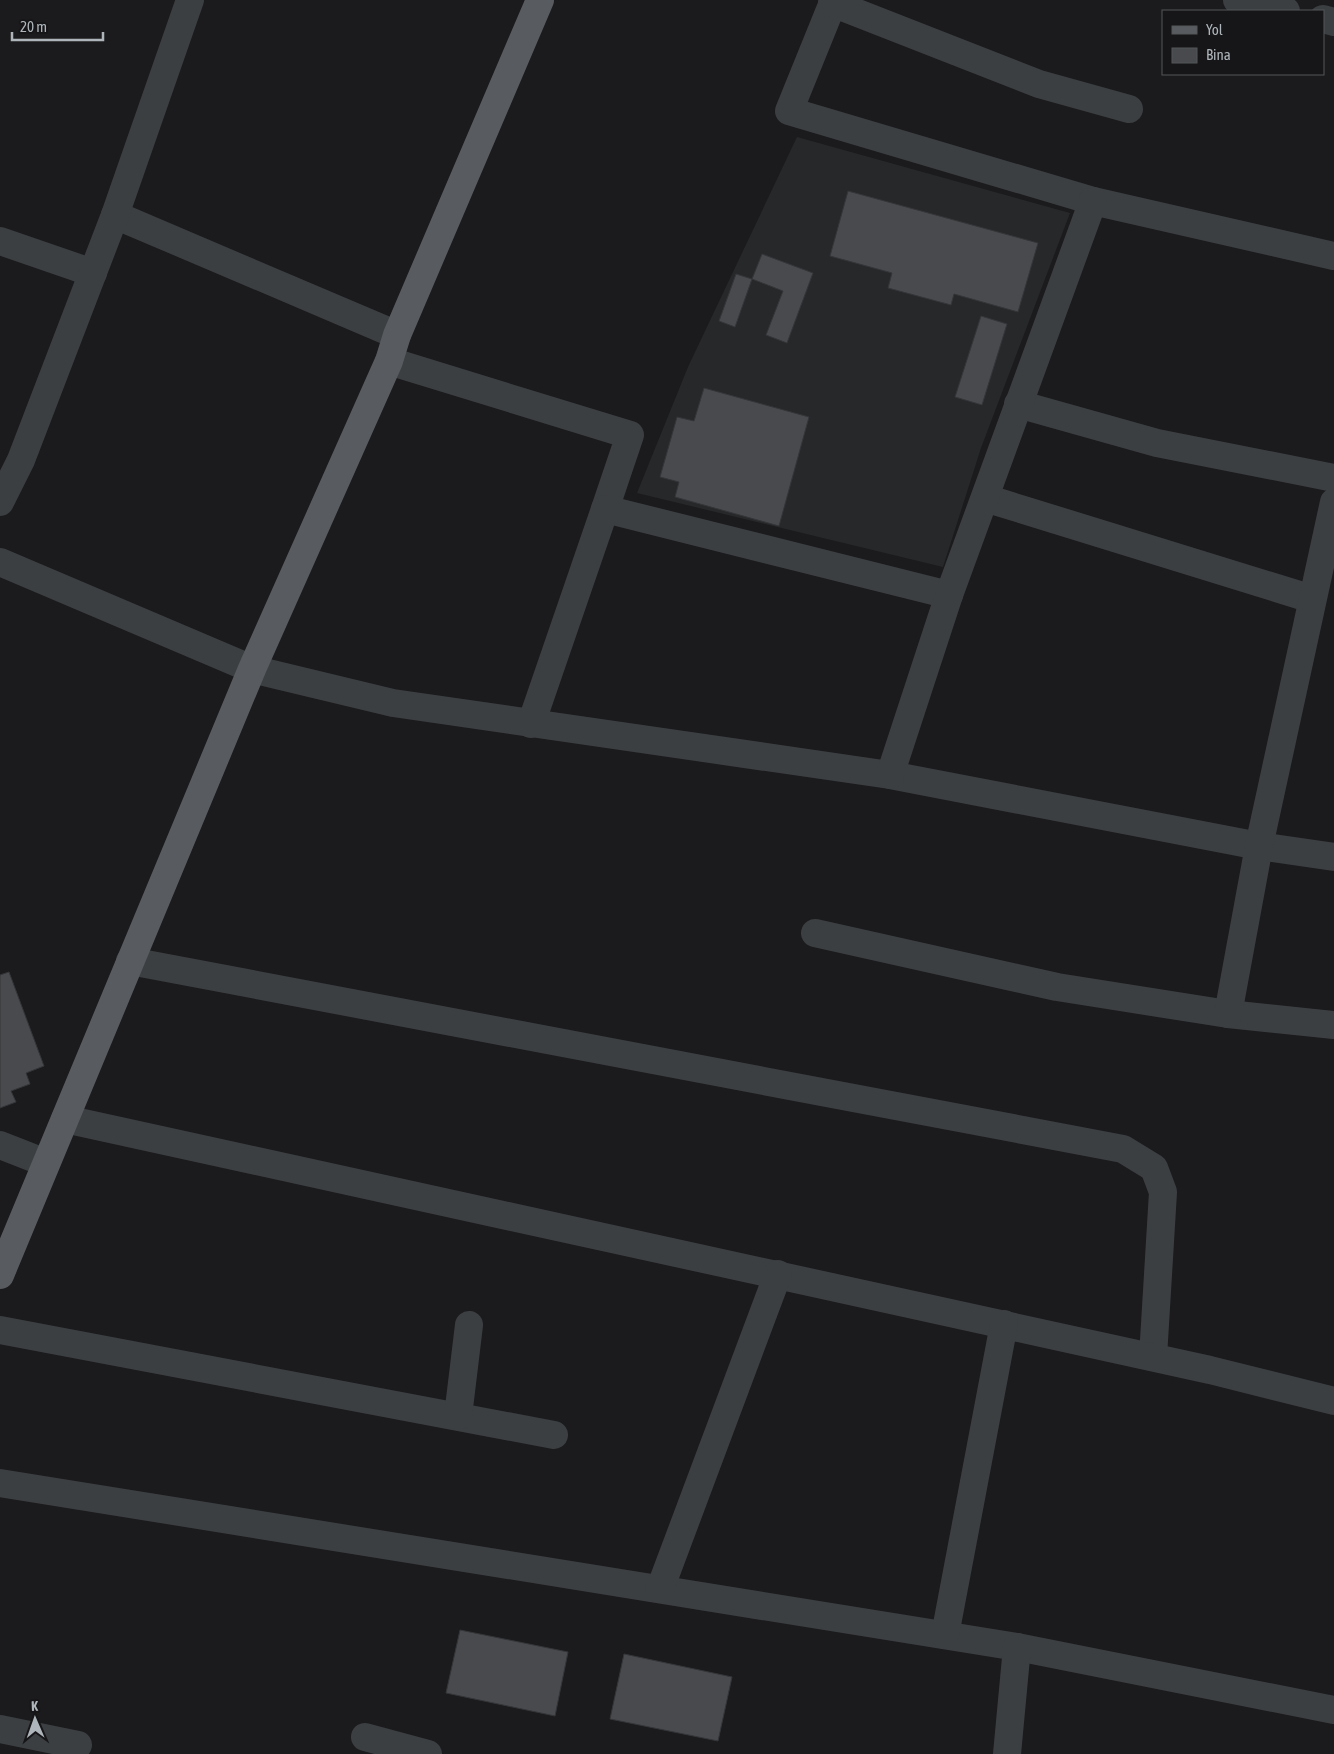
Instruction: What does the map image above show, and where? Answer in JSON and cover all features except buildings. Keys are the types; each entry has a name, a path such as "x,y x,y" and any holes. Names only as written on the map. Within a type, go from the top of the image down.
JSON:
{"main road":[{"path":"0,1275 252,669 389,361 397,335 540,0"}],"street":[{"path":"0,502 21,460 115,215 190,0"},
{"path":"1237,0 1282,10"},
{"path":"1129,109 1038,84 833,1 789,111 1093,201 1334,256"},
{"path":"890,775 949,595 1093,201"},
{"path":"115,215 397,335"},
{"path":"0,242 93,272"},
{"path":"389,361 630,434 531,724"},
{"path":"1018,404 1157,443 1334,478"},
{"path":"985,498 1312,600"},
{"path":"1228,1014 1259,846 1334,502"},
{"path":"605,509 949,595"},
{"path":"0,562 252,669 393,703 890,775 1259,846 1334,856"},
{"path":"815,933 1057,987 1228,1014 1334,1025"},
{"path":"130,961 1123,1149 1154,1168 1163,1192 1153,1357"},
{"path":"64,1119 1153,1357 1334,1401"},
{"path":"0,1145 46,1163"},
{"path":"660,1589 778,1274"},
{"path":"945,1635 1004,1324"},
{"path":"458,1416 468,1325"},
{"path":"0,1330 554,1435"},
{"path":"0,1483 1017,1647 1334,1710"},
{"path":"1007,1754 1017,1647"},
{"path":"0,1729 78,1745"},
{"path":"365,1737 428,1754"}],"shaded area":[{"path":"797,137 1070,213 981,448 943,567 637,493 688,367"}]}
